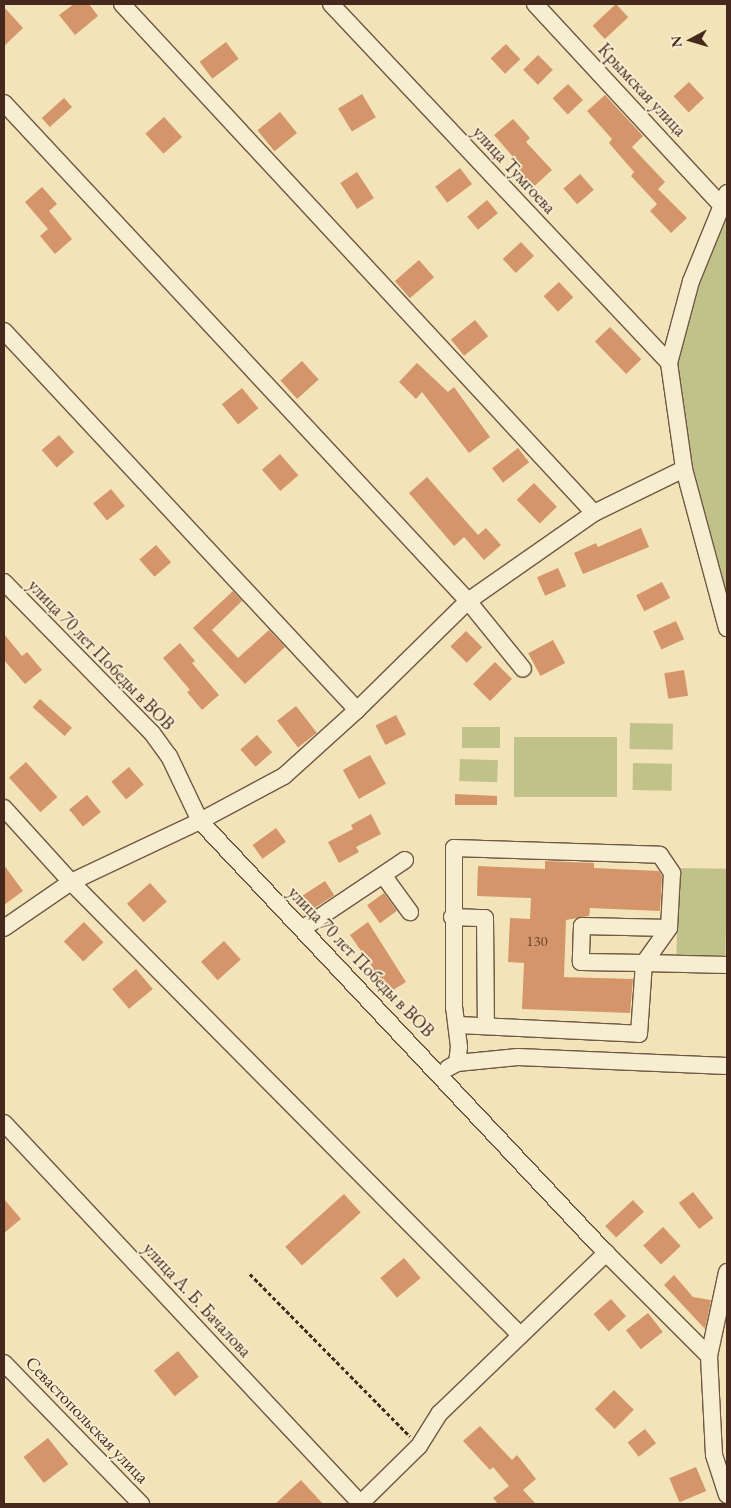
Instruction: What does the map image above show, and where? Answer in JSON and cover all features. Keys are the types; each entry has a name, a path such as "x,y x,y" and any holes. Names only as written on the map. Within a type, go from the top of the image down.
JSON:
{"street":[{"path":"122,4 594,513"},
{"name":"улица Тумгоева","path":"331,4 669,363"},
{"name":"Крымская улица","path":"535,4 724,199"},
{"path":"4,103 468,601 523,669"},
{"path":"724,199 691,282 669,363 684,469 727,628"},
{"path":"4,332 357,710"},
{"path":"4,928 71,882 200,821 284,776 357,710 468,601 594,513 684,469"},
{"name":"улица 70 лет Победы в ВОВ","path":"4,582 152,733 169,756 200,821 440,1073 606,1253 709,1356"},
{"path":"4,808 71,882 519,1334"},
{"path":"457,1063 458,1025 454,1008 452,917 454,848 660,855 672,873 669,928 644,963 639,1034 458,1025"},
{"path":"302,929 405,860"},
{"path":"383,875 410,912"},
{"path":"452,917 485,918 486,1026"},
{"path":"669,928 582,926 582,962 727,965"},
{"path":"440,1073 457,1063 518,1057 727,1066"},
{"name":"улица А. Б. Бачалова","path":"4,1123 360,1504"},
{"path":"360,1504 419,1446 440,1413 519,1334 606,1253"},
{"path":"727,1272 709,1356 714,1455 727,1495"},
{"name":"Севастопольская улица","path":"4,1363 141,1504"}],"path":[{"path":"250,1274 419,1446"}],"green space":[{"path":"727,193 727,628 669,363"},
{"path":"630,723 673,724 673,750 630,749"},
{"path":"462,727 500,727 500,748 462,748"},
{"path":"514,737 617,737 617,797 514,797"},
{"path":"460,759 498,760 497,782 459,781"},
{"path":"633,763 672,764 672,791 633,790"},
{"path":"678,868 727,869 725,956 676,955"}],"building":[{"path":"74,4 89,4 98,16 75,35 59,15"},
{"path":"616,4 628,17 605,39 593,26"},
{"path":"4,7 23,28 4,46"},
{"path":"226,42 239,59 212,79 200,62"},
{"path":"506,44 520,59 505,74 491,58"},
{"path":"538,55 553,70 538,85 523,70"},
{"path":"689,82 704,98 689,112 674,96"},
{"path":"568,84 583,100 568,114 553,98"},
{"path":"362,94 376,117 352,132 338,108"},
{"path":"605,95 643,136 632,147 665,182 658,189 687,218 671,233 650,211 657,204 631,176 634,172 609,143 612,139 587,111"},
{"path":"64,98 72,107 50,127 42,118"},
{"path":"280,112 297,133 274,151 257,130"},
{"path":"164,117 182,137 163,154 145,134"},
{"path":"513,119 530,138 526,142 552,170 530,190 514,173 521,166 494,135"},
{"path":"460,168 472,184 447,203 435,187"},
{"path":"357,172 374,198 357,209 340,183"},
{"path":"580,174 594,190 577,204 563,188"},
{"path":"42,187 57,204 49,211 72,239 55,254 40,236 48,229 25,202"},
{"path":"487,200 498,213 478,230 467,217"},
{"path":"521,242 534,256 516,273 503,259"},
{"path":"419,260 434,277 410,298 395,281"},
{"path":"559,282 573,297 558,312 544,296"},
{"path":"475,320 488,336 464,356 451,340"},
{"path":"610,327 641,359 626,374 595,342"},
{"path":"302,361 319,380 297,399 280,380"},
{"path":"417,363 448,392 454,387 490,437 469,453 422,392 416,399 399,382"},
{"path":"242,388 258,408 238,425 222,404"},
{"path":"59,435 74,452 57,467 42,450"},
{"path":"518,448 529,462 503,483 492,468"},
{"path":"280,454 298,475 280,491 262,470"},
{"path":"427,477 478,535 486,528 501,545 484,560 464,537 454,546 409,493"},
{"path":"534,483 557,507 540,523 517,500"},
{"path":"111,489 125,506 107,521 93,503"},
{"path":"641,528 649,547 583,574 574,553 596,543 598,547"},
{"path":"156,545 171,562 154,577 139,559"},
{"path":"558,568 566,586 545,596 537,577"},
{"path":"662,582 670,598 644,611 636,595"},
{"path":"233,591 242,601 212,630 238,658 269,630 285,647 245,684 193,628"},
{"path":"676,621 684,639 661,649 653,631"},
{"path":"466,631 482,647 467,663 450,647"},
{"path":"4,634 22,656 27,652 42,670 25,684 4,660"},
{"path":"553,640 565,663 540,676 528,653"},
{"path":"180,643 195,661 192,663 219,695 202,710 187,692 190,690 163,658"},
{"path":"495,662 512,679 490,701 473,684"},
{"path":"684,670 688,696 668,699 664,673"},
{"path":"40,699 72,728 65,736 33,707"},
{"path":"296,706 317,733 298,748 277,721"},
{"path":"396,715 406,735 385,745 376,725"},
{"path":"257,735 272,752 255,767 240,749"},
{"path":"370,755 386,784 359,799 343,770"},
{"path":"26,762 57,797 40,812 9,777"},
{"path":"129,767 144,785 126,799 111,782"},
{"path":"455,794 497,796 497,805 455,805"},
{"path":"87,795 101,812 83,827 69,809"},
{"path":"371,814 381,834 356,847 359,852 339,863 328,842 353,829 351,825"},
{"path":"276,828 286,842 263,859 253,845"},
{"path":"545,861 594,863 594,868 659,871 662,876 660,911 590,908 589,916 566,920 564,977 633,979 630,1013 522,1009 524,963 508,962 510,918 530,919 531,898 477,896 478,866 545,869"},
{"path":"4,865 23,891 4,905"},
{"path":"325,881 334,895 304,915 295,901"},
{"path":"150,883 167,902 144,922 127,904"},
{"path":"384,893 397,911 380,923 367,905"},
{"path":"84,922 103,942 83,962 64,941"},
{"path":"368,922 406,982 385,995 370,970 373,968 350,935"},
{"path":"224,941 241,960 218,980 201,962"},
{"path":"136,969 153,989 129,1009 112,989"},
{"path":"693,1192 713,1218 699,1229 679,1203"},
{"path":"344,1194 361,1213 302,1265 285,1247"},
{"path":"4,1199 21,1219 4,1233"},
{"path":"633,1200 644,1212 616,1238 605,1226"},
{"path":"663,1227 681,1246 661,1264 643,1245"},
{"path":"404,1258 421,1278 397,1298 380,1278"},
{"path":"674,1275 693,1297 711,1300 705,1329 664,1285"},
{"path":"611,1299 626,1316 609,1331 594,1314"},
{"path":"648,1313 663,1332 641,1349 626,1330"},
{"path":"178,1351 199,1377 175,1396 154,1371"},
{"path":"614,1390 634,1410 615,1429 595,1409"},
{"path":"480,1426 512,1460 517,1455 536,1479 523,1490 536,1504 498,1504 493,1498 509,1486 493,1467 490,1470 463,1441"},
{"path":"645,1429 656,1443 639,1457 628,1443"},
{"path":"48,1438 68,1464 44,1483 24,1457"},
{"path":"696,1467 706,1491 679,1502 669,1478"},
{"path":"301,1480 323,1504 275,1504"}]}
